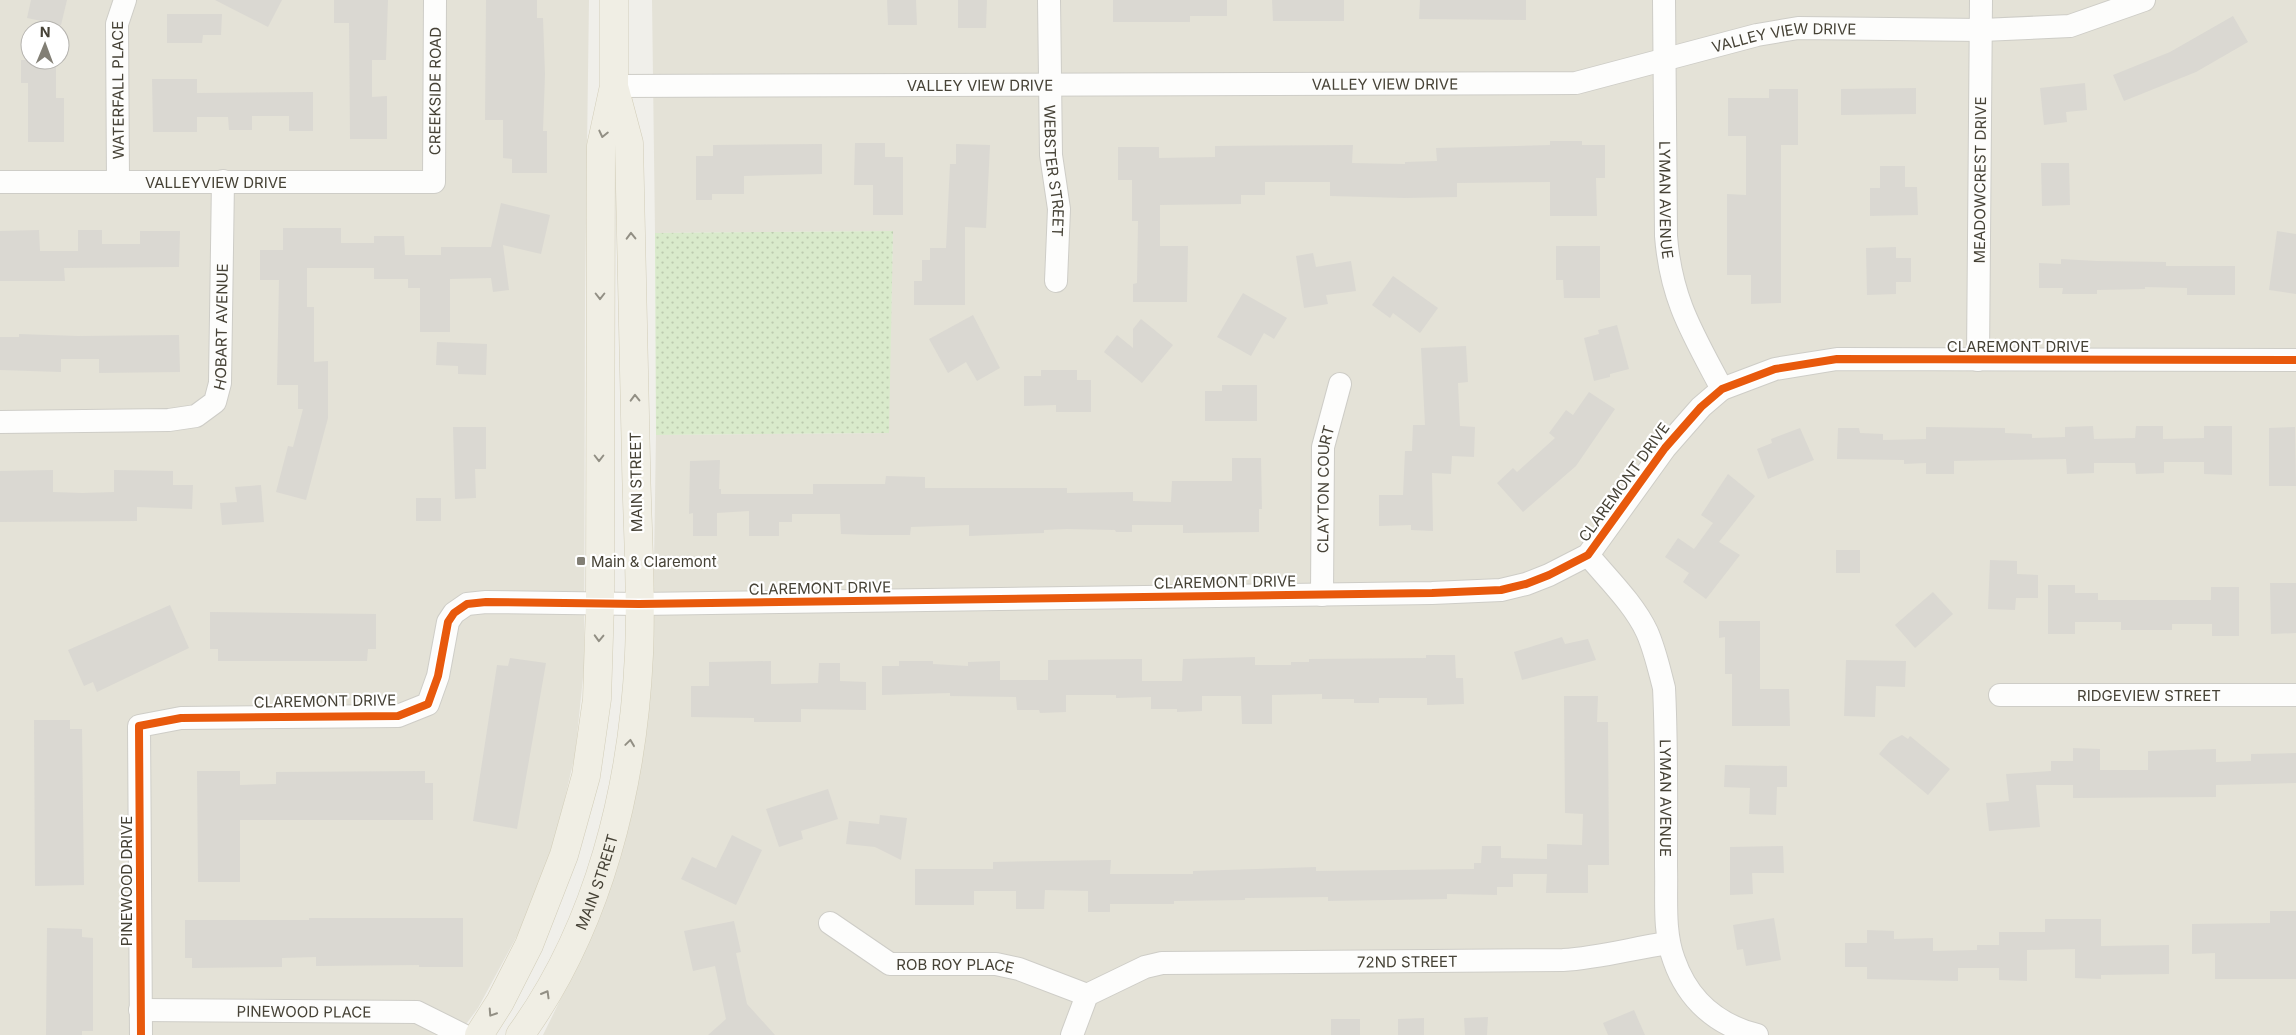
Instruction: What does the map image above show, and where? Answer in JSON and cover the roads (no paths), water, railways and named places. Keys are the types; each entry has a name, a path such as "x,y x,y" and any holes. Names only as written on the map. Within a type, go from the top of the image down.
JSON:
{"main road":[{"name":"MAIN STREET","path":"479,1035 500,1002 529,945 564,855 586,776 597,699 600,604 601,146 614,86 614,0"},
{"name":"MAIN STREET","path":"520,1035 534,1016 566,960 604,861 623,791 634,714 640,604 629,143 614,86"}],"street":[{"name":"WATERFALL PLACE","path":"118,182 117,24 125,0"},
{"name":"CREEKSIDE ROAD","path":"434,182 435,0"},
{"name":"WEBSTER STREET","path":"1049,0 1052,155 1059,209 1056,281"},
{"name":"LYMAN AVENUE","path":"1664,0 1666,236 1668,260 1671,278 1683,312 1722,389"},
{"name":"MEADOWCREST DRIVE","path":"1978,360 1981,0"},
{"name":"VALLEY VIEW DRIVE","path":"614,86 1576,83 1665,61 1757,34 1798,28 1982,30 2070,26 2144,0"},
{"name":"HOBART AVENUE","path":"0,422 169,420 196,416 215,402 220,383 223,181"},
{"name":"VALLEYVIEW DRIVE","path":"0,182 434,182"},
{"name":"CLAREMONT DRIVE","path":"139,726 181,718 398,716 428,704 438,676 448,622 454,612 466,604 486,602 640,604 1466,593 1501,590 1549,575 1588,555 1665,448 1701,407 1722,389 1775,369 1837,359 2296,360"},
{"name":"CLAYTON COURT","path":"1322,595 1323,447 1340,384"},
{"name":"LYMAN AVENUE","path":"1588,555 1632,608 1646,630 1656,655 1664,688 1668,943 1674,962 1691,993 1720,1021 1744,1033"},
{"name":"RIDGEVIEW STREET","path":"2000,695 2296,695"},
{"name":"PINEWOOD DRIVE","path":"139,726 140,1035"},
{"name":"ROB ROY PLACE","path":"830,923 890,964 996,964 1019,969 1087,995"},
{"name":"72ND STREET","path":"1087,995 1145,967 1175,962 1563,960 1617,954 1639,947 1668,943"},
{"path":"1072,1035 1087,995"},
{"name":"PINEWOOD PLACE","path":"140,1010 418,1012 463,1035"}],"place":[{"name":"Main & Claremont","path":"581,561"}]}
